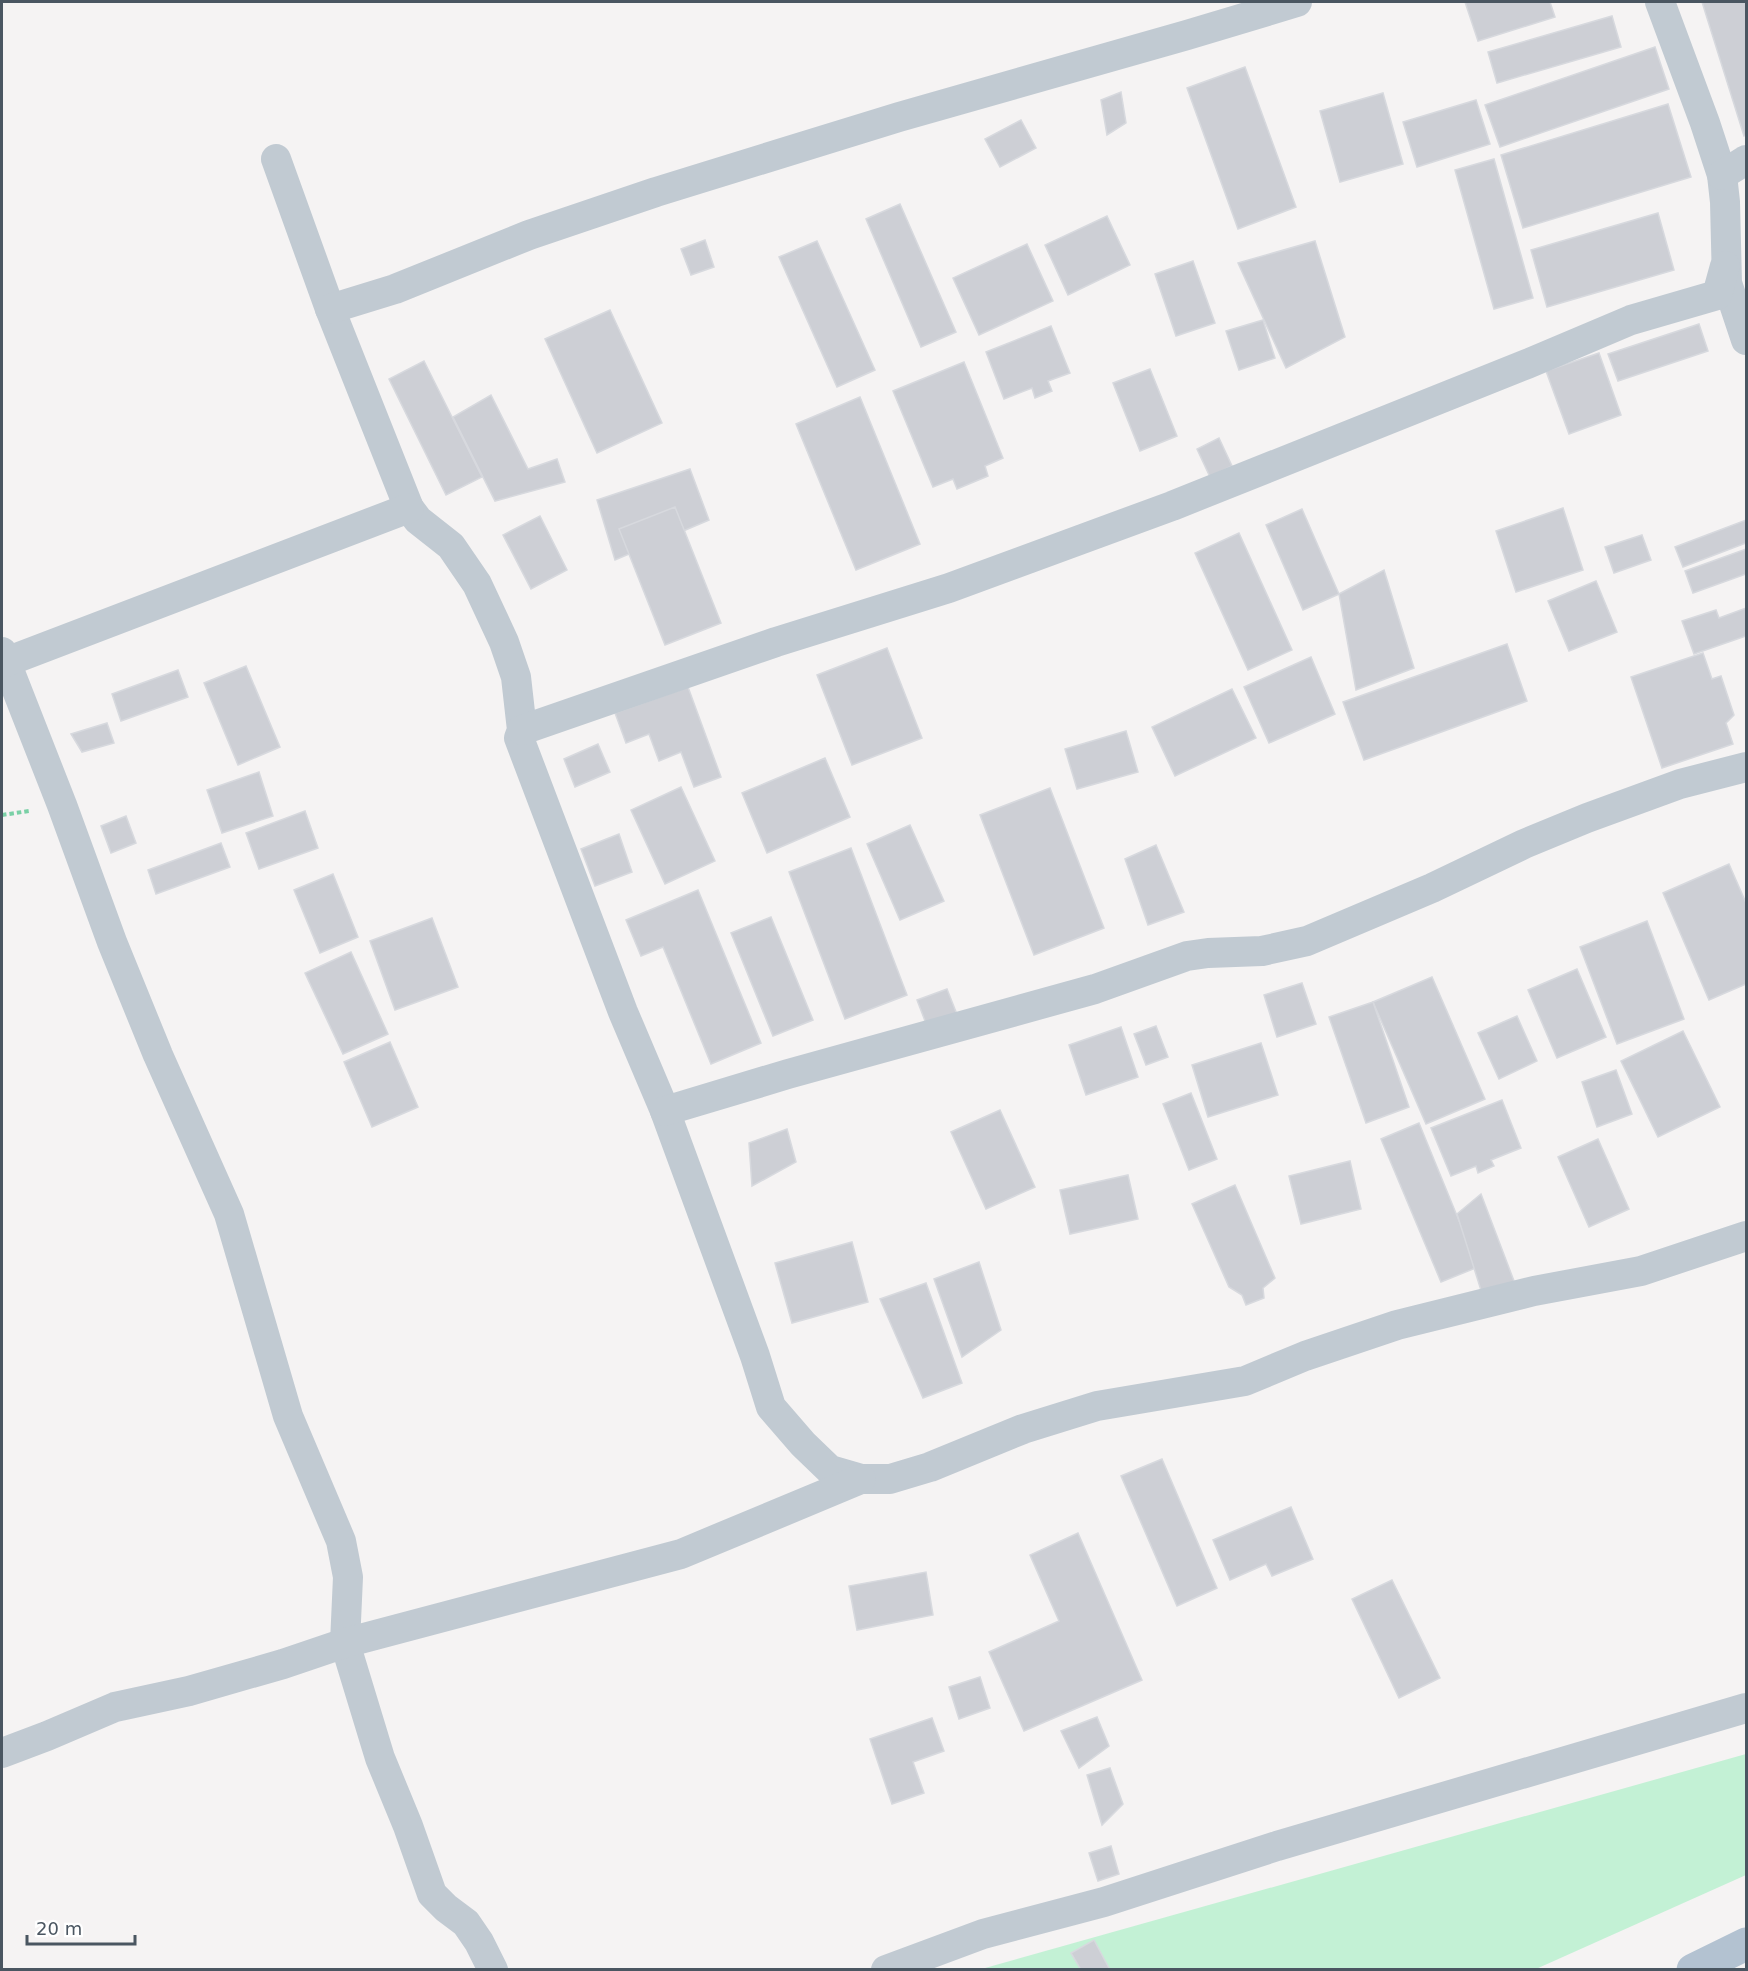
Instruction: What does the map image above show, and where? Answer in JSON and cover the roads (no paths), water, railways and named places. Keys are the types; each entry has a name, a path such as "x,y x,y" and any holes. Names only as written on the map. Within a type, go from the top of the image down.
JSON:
{"main road":[{"path":"1693,1970 1746,1944"}],"street":[{"path":"330,309 394,288 529,235 656,192 899,117 1297,2"},
{"path":"1660,2 1722,176 1727,283 1746,340"},
{"path":"276,159 330,309 409,508 418,520 451,546 477,584 504,642 516,677 522,730 519,738 623,1012 665,1110 755,1356 771,1407 803,1444 830,1470 861,1479 890,1479 930,1467 1023,1429 1097,1406 1245,1381 1305,1356 1397,1326 1534,1291 1641,1271 1746,1236"},
{"path":"1722,176 1746,160"},
{"path":"522,730 776,642 949,588 1172,506 1631,320 1717,295 1725,266"},
{"path":"409,508 4,657 149,1034 229,1214 288,1416 341,1541 348,1577 345,1643 380,1758 408,1826 432,1894 466,1923 479,1942 493,1970"},
{"path":"665,1110 1095,990 1187,956 1262,951 1307,941 1432,888 1524,844 1680,784 1746,767"},
{"path":"2,1753 115,1707 189,1690 283,1664 345,1643 681,1554 861,1479"},
{"path":"886,1970 983,1934 1104,1902 1289,1843 1746,1707"}]}
